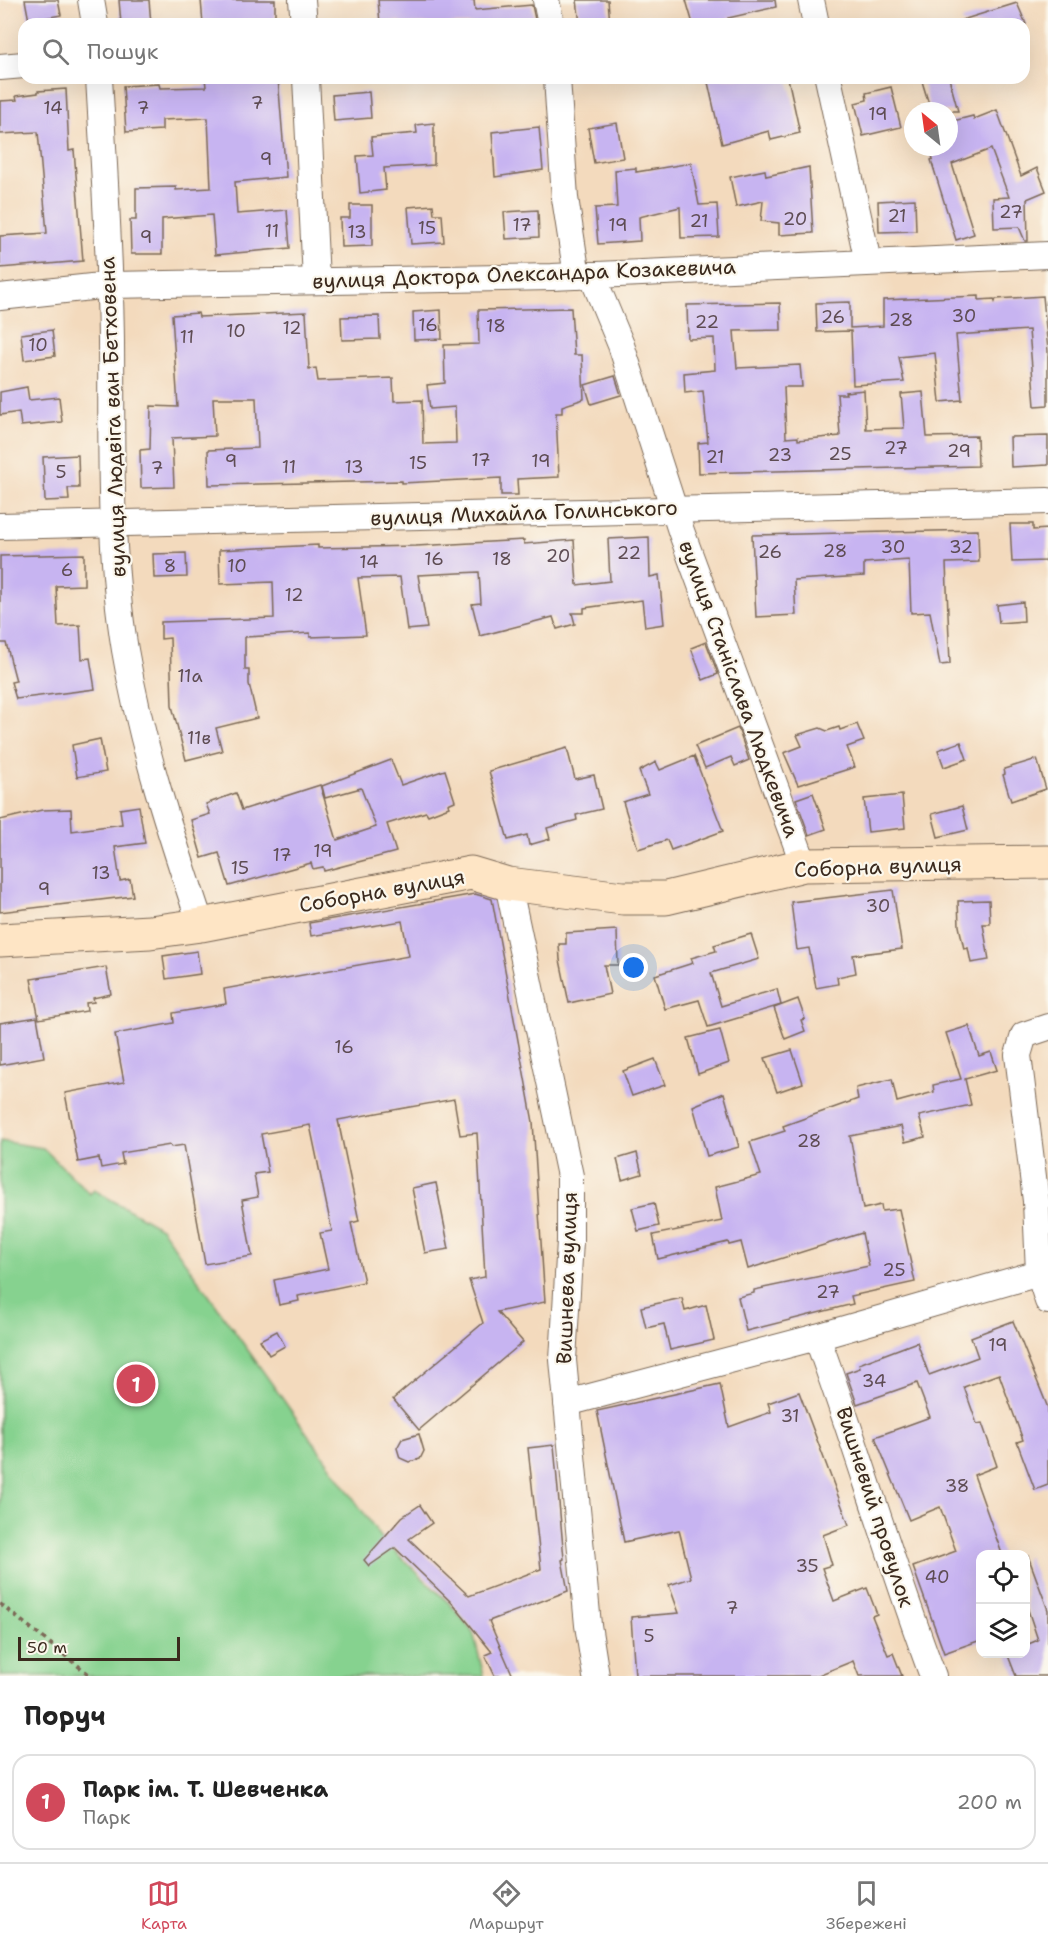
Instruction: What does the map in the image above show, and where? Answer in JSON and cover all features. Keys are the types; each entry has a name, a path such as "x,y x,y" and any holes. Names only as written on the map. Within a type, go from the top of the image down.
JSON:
{"street":[{"path":"91,0 94,18"},
{"path":"302,0 304,18"},
{"path":"546,0 550,18"},
{"path":"811,0 815,18"},
{"path":"0,68 18,66"},
{"name":"вулиця Людвіга ван Бетховена","path":"99,84 110,285 113,524 125,650 160,802 201,925"},
{"path":"306,84 316,280"},
{"name":"вулиця Станіслава Людкевича","path":"556,84 565,198 584,276 621,345 681,531 804,865"},
{"path":"829,84 868,262"},
{"name":"вулиця Доктора Олександра Козакевича","path":"0,297 110,285 584,276 1048,255"},
{"name":"вулиця Михайла Голинського","path":"0,526 1048,501"},
{"name":"Соборна вулиця","path":"0,940 150,932 201,925 471,873 508,884 623,898 666,898 804,865 1048,862"},
{"name":"Вишнева вулиця","path":"508,884 570,1176 570,1241 563,1360 588,1625 596,1676"},
{"path":"1048,1027 1024,1035 1018,1055 1036,1201 1039,1273 1048,1301"},
{"path":"567,1403 817,1337 1039,1273"},
{"name":"Вишневий провулок","path":"817,1337 853,1434 910,1613 933,1676"}],"path":[{"path":"0,1604 91,1676"}],"green space":[{"path":"0,1141 43,1148 90,1194 94,1190 161,1228 383,1540 451,1605 473,1632 484,1676 0,1676"}],"building":[{"path":"25,0 58,0 61,15 28,18"},
{"path":"119,0 149,0 150,18 120,18"},
{"path":"201,0 275,0 275,18 202,18"},
{"path":"378,0 474,0 475,10 532,5 535,18 380,18"},
{"path":"577,0 608,0 610,18 579,18"},
{"path":"686,0 775,0 776,7 728,18 691,18"},
{"path":"1017,3 1023,18 968,18"},
{"path":"159,84 160,88 206,87 206,84 278,84 286,177 235,182 237,214 287,210 290,248 215,255 212,215 162,219 162,254 131,254 130,220 136,220 136,188 176,187 176,190 211,188 208,118 162,120 162,130 126,132 123,86"},
{"path":"708,84 789,84 800,133 771,140 769,131 722,144"},
{"path":"923,84 951,84 956,102 928,102"},
{"path":"891,87 901,127 863,136 855,103 867,100 866,93"},
{"path":"66,89 69,151 74,150 83,261 0,268 0,236 47,233 38,132 0,134 0,101 17,100 16,96 38,93 38,91"},
{"path":"369,92 371,118 334,121 332,95"},
{"path":"997,110 1021,176 1037,168 1046,191 1027,199 1028,241 1025,241 1019,227 994,228 993,198 1009,197 991,149 952,164 974,234 956,240 931,160 932,156 958,156 958,120 973,116 974,119"},
{"path":"434,123 434,165 384,168 386,190 360,193 357,156 373,155 371,137 417,133 416,125"},
{"path":"617,123 623,158 594,163 588,128"},
{"path":"539,127 543,170 495,177 492,132"},
{"path":"691,163 699,205 717,204 719,237 681,238 680,207 639,217 640,241 598,244 595,208 617,207 615,170 636,168 636,172"},
{"path":"809,167 813,233 779,235 779,223 761,221 763,201 736,207 730,177 765,170 766,176"},
{"path":"915,199 916,231 879,232 878,201"},
{"path":"350,205 372,205 372,246 341,247 340,218 350,218"},
{"path":"433,205 434,214 442,214 444,242 411,244 408,207"},
{"path":"538,210 539,237 506,239 504,212"},
{"path":"979,296 979,300 994,299 995,302 996,299 1043,296 1048,351 1048,405 1035,406 1029,330 956,335 962,400 940,402 935,353 899,357 904,382 853,385 851,331 817,332 816,303 850,302 850,328 883,326 883,300"},
{"path":"780,303 781,330 734,331 737,368 800,365 802,387 784,387 786,438 798,437 798,440 840,436 837,394 864,390 866,429 904,428 901,394 923,392 927,437 977,436 978,466 699,473 698,443 708,442 703,391 685,393 684,373 715,370 714,338 688,339 687,305"},
{"path":"571,308 574,355 582,355 584,399 562,406 562,413 556,413 559,477 517,479 518,495 501,495 501,478 402,483 402,481 209,485 208,450 258,448 256,398 213,398 215,436 172,438 174,487 141,488 140,450 150,449 151,406 178,407 172,315 198,313 199,317 306,312 309,369 316,368 318,381 393,378 394,401 422,400 423,444 456,443 455,407 430,409 427,385 445,383 444,345 479,344 478,310"},
{"path":"441,310 442,339 414,340 413,312"},
{"path":"379,316 380,339 342,340 341,317"},
{"path":"52,330 55,356 24,360 21,334"},
{"path":"615,376 621,395 591,404 585,385"},
{"path":"27,387 29,400 59,397 62,422 21,426 19,412 0,415 0,392"},
{"path":"1048,436 1048,465 1011,467 1010,437"},
{"path":"78,455 79,488 68,488 69,500 45,501 43,457"},
{"path":"1010,524 1033,524 1033,530 1048,529 1046,561 1012,562"},
{"path":"978,530 979,562 946,563 950,664 940,665 930,612 911,613 909,560 864,563 864,576 794,580 796,615 756,617 752,535"},
{"path":"649,537 650,577 659,575 664,624 645,627 642,600 584,608 584,613 572,613 575,624 557,629 553,617 480,636 472,604 481,603 479,572 418,575 427,628 407,630 400,577 358,578 366,635 310,637 310,633 245,637 245,670 249,670 249,684 257,718 216,728 222,751 186,760 172,706 170,638 161,639 161,622 274,618 273,582 220,584 219,550 318,545 318,548 416,546 524,540 524,544 574,540 577,585 610,581 608,539"},
{"path":"186,553 187,577 154,578 153,554"},
{"path":"84,554 84,585 56,586 58,626 80,625 82,659 90,658 95,689 16,699 11,682 16,681 6,643 0,643 0,556"},
{"path":"1023,602 1024,621 999,623 997,605"},
{"path":"706,642 718,674 703,680 691,648"},
{"path":"857,724 864,741 847,747 855,767 798,785 784,753 802,746 797,735 820,728 827,731 839,727 840,730"},
{"path":"738,728 749,760 735,766 731,757 705,768 695,746"},
{"path":"100,739 106,772 77,777 72,745"},
{"path":"961,742 967,759 944,767 938,750"},
{"path":"567,748 575,779 594,775 602,809 576,815 577,820 547,828 550,839 529,845 527,835 508,840 489,771"},
{"path":"694,756 723,831 671,850 667,840 638,849 623,802 648,794 639,771 656,762 660,770"},
{"path":"1037,759 1046,789 1011,801 1003,775 1005,774 1004,769"},
{"path":"391,760 401,785 445,770 455,801 448,804 449,807 428,815 426,812 387,824 396,852 324,871 323,867 313,869 311,863 229,886 219,853 202,858 191,820 210,814 206,804 236,793 242,810 320,785 337,840 376,827 361,788 325,798 322,786"},
{"path":"813,793 826,829 809,835 796,799"},
{"path":"902,795 905,828 868,832 864,799"},
{"path":"139,806 145,843 115,847 120,881 130,879 133,896 0,912 0,820 42,810 71,809 72,831 122,824 120,809"},
{"path":"962,806 968,830 938,837 932,814"},
{"path":"893,890 902,949 853,955 856,973 837,977 838,984 816,988 809,948 797,950 791,902"},
{"path":"475,894 492,899 533,1122 545,1302 497,1312 523,1342 419,1430 393,1399 483,1323 469,1280 485,1277 477,1133 460,1135 454,1099 338,1120 359,1221 351,1223 364,1282 298,1296 299,1301 279,1305 274,1280 328,1269 320,1233 332,1231 310,1125 261,1134 268,1172 254,1174 258,1197 242,1200 252,1256 205,1264 184,1145 121,1153 123,1164 101,1168 99,1158 78,1162 65,1093 124,1082 115,1034 174,1023 173,1013 226,1004 224,989 409,956 402,921 311,936 309,923"},
{"path":"989,900 990,924 983,924 989,960 971,963 968,948 964,949 959,926 958,901"},
{"path":"617,930 618,965 604,965 610,994 569,1003 559,944 566,944 566,933"},
{"path":"751,934 759,959 711,973 721,1006 777,989 781,1005 708,1027 699,1000 665,1009 655,975 693,963 691,958 716,951 714,945"},
{"path":"197,951 200,974 166,979 163,956"},
{"path":"106,967 111,994 93,998 94,1002 86,1003 87,1011 39,1019 31,979"},
{"path":"798,999 805,1019 801,1020 805,1031 785,1039 774,1008"},
{"path":"37,1017 44,1057 0,1065 0,1023"},
{"path":"969,1026 979,1056 991,1052 997,1070 965,1079 971,1105 919,1116 925,1137 905,1142 901,1126 850,1136 863,1209 881,1205 882,1211 899,1209 915,1282 851,1296 853,1304 746,1331 738,1297 754,1293 754,1290 869,1266 862,1233 748,1269 741,1242 729,1245 728,1242 658,1259 653,1235 722,1221 715,1187 761,1175 750,1142 785,1131 783,1126 858,1099 856,1088 892,1079 897,1102 934,1092 933,1085 961,1079 946,1033"},
{"path":"720,1030 729,1063 698,1074 688,1038"},
{"path":"792,1050 803,1083 777,1092 765,1058"},
{"path":"655,1059 665,1085 632,1096 623,1071"},
{"path":"724,1093 739,1147 707,1156 693,1106"},
{"path":"637,1153 642,1174 622,1180 617,1159"},
{"path":"436,1183 449,1249 425,1253 412,1188"},
{"path":"654,1203 659,1226 638,1231 632,1208"},
{"path":"682,1298 685,1311 706,1305 714,1340 670,1350 664,1324 646,1328 641,1307"},
{"path":"1013,1321 1048,1408 1048,1485 1035,1490 1017,1442 1023,1440 999,1374 964,1387 977,1424 982,1423 997,1466 974,1475 1001,1550 976,1550 976,1642 944,1653 913,1567 956,1551 940,1507 909,1520 875,1437 930,1417 917,1383 857,1404 846,1373 860,1368 859,1364 917,1342 929,1375 978,1357 971,1337"},
{"path":"277,1331 285,1346 269,1355 260,1340"},
{"path":"720,1384 729,1427 771,1412 768,1403 799,1392 849,1525 823,1535 832,1565 822,1568 834,1601 867,1588 877,1614 872,1616 888,1655 893,1653 902,1676 859,1676 853,1661 816,1676 635,1676 631,1617 679,1613 669,1585 691,1578 679,1530 624,1542 597,1411"},
{"path":"419,1434 424,1451 420,1459 409,1462 400,1458 397,1448 402,1439"},
{"path":"554,1445 564,1559 562,1560 568,1591 489,1621 513,1676 495,1676 485,1655 492,1652 452,1603 395,1548 369,1566 364,1560 402,1517 420,1505 432,1523 409,1539 469,1596 541,1569 528,1448"},
{"path":"1030,1561 1048,1610 1048,1676 1016,1676 1009,1658 1030,1658 1030,1643 1038,1640 1030,1616"}],"place":[{"name":"Парк ім. Т. Шевченка","path":"136,1384"}]}
